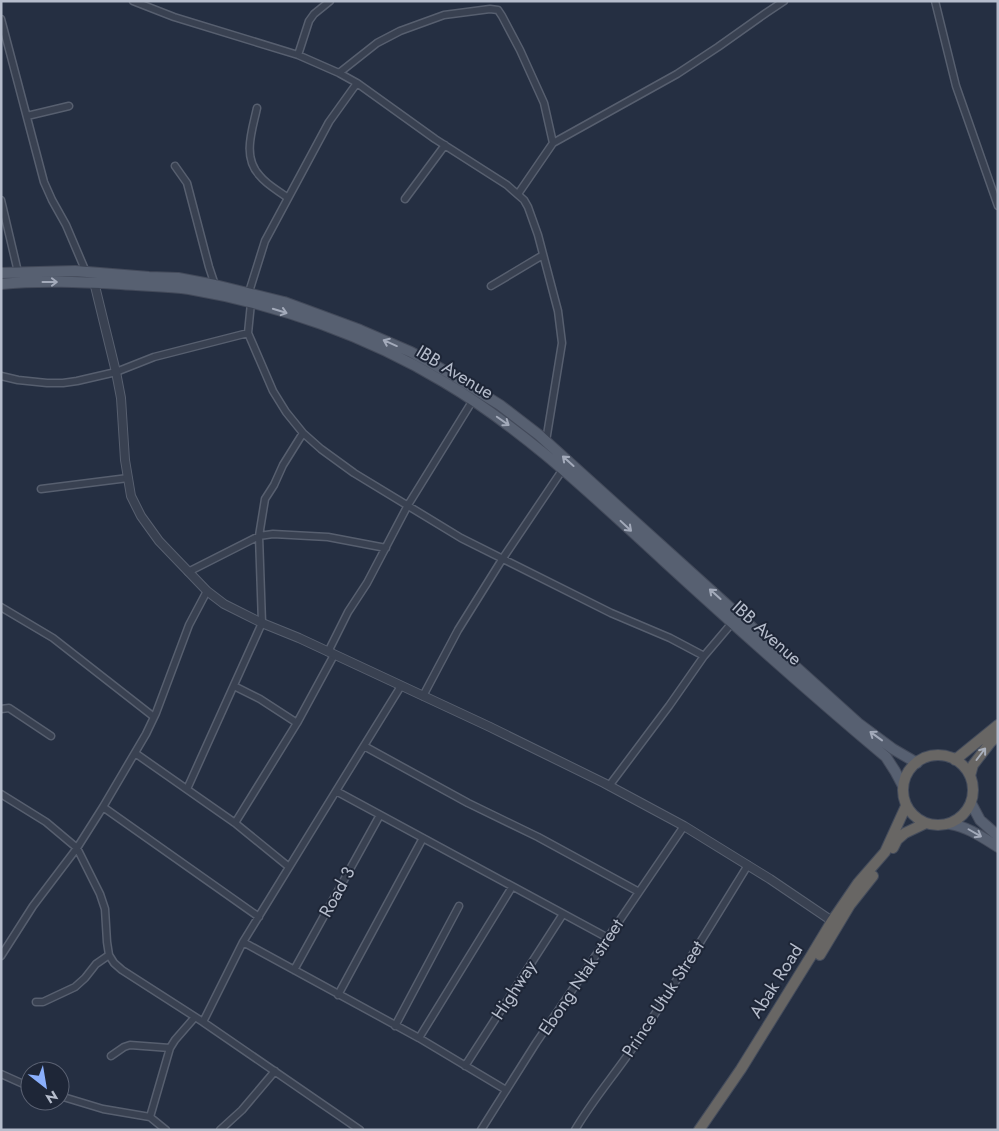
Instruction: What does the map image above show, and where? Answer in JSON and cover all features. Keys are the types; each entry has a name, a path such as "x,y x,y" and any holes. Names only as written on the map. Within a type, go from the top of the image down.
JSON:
{"highway":[{"path":"955,760 998,725"},
{"path":"970,776 976,760 998,735"},
{"path":"943,756 955,760 964,767 970,776 973,785 971,803 963,816 950,824 926,823 912,814 906,806 903,786 908,773 916,763 930,757 943,756"},
{"path":"888,854 906,806"},
{"path":"888,854 897,840 905,833 926,823"},
{"name":"Abak Road","path":"699,1130 741,1068 832,921 858,883 888,854"},
{"name":"Abak Road","path":"706,1130 751,1066 850,905 888,854"}],"main road":[{"path":"1,273 75,271 178,278 215,285 250,298 284,302 360,330 411,352 484,395 546,441 858,723 893,749 916,763"},
{"name":"IBB Avenue","path":"1,284 24,282 94,282 186,289 250,298 355,338 423,370 473,400 509,425 580,483 800,685 886,757 903,786"},
{"path":"971,803 980,820 998,836"},
{"path":"950,824 960,825 998,847"}],"street":[{"path":"133,1 174,18 298,55 339,73 507,185 524,200 538,235 558,310 562,343 546,441"},
{"path":"298,55 309,20 330,1"},
{"path":"518,194 553,143 677,74 784,1"},
{"path":"934,1 956,86 998,206"},
{"path":"339,73 377,42 400,31 444,15 490,9 498,10 520,50 544,103 553,143"},
{"path":"1,19 44,182 66,225 86,272"},
{"path":"356,83 329,122 265,241 250,298 248,333 273,391 286,412 303,433 321,450 354,473 461,538 610,613 670,638 704,656"},
{"path":"27,116 69,106"},
{"path":"257,108 249,143 250,157 260,177 288,198"},
{"path":"405,199 445,145"},
{"path":"175,166 187,184 215,285"},
{"path":"1,200 18,272"},
{"path":"491,286 543,255"},
{"path":"94,282 121,398 125,460 131,496 141,516 159,541 207,591 224,604 262,623 490,727 610,786 684,826 770,879 832,921"},
{"path":"1,376 18,380 63,383 77,381 116,372 154,357 248,333"},
{"path":"235,823 297,723 331,654 348,612 367,583 408,505 473,400"},
{"path":"187,789 262,623 259,536 265,499 303,433"},
{"path":"423,696 458,630 503,558 563,469"},
{"path":"40,489 128,478"},
{"path":"188,572 259,536 273,534 328,537 386,548"},
{"path":"1,956 33,906 77,848 135,753 154,716 189,625 207,591"},
{"path":"1,607 53,638 154,716"},
{"path":"610,786 704,656 732,623"},
{"path":"234,686 260,699 297,723"},
{"path":"203,1022 243,942 402,686"},
{"path":"1,709 10,708 51,736"},
{"path":"364,746 468,803 538,837 639,892"},
{"path":"135,753 235,823 289,867"},
{"path":"336,790 608,938"},
{"path":"1,794 46,822 77,848 100,894 105,909 109,955 114,963 360,1130"},
{"path":"103,807 259,917"},
{"name":"Road 3","path":"294,970 380,815"},
{"name":"Ebong Ntak street","path":"481,1130 536,1043 684,826"},
{"path":"338,995 423,838"},
{"name":"Prince Utuk Street","path":"574,1130 635,1045 748,865"},
{"path":"419,1038 512,887"},
{"path":"395,1026 459,906"},
{"name":"Highway","path":"466,1066 563,914"},
{"path":"243,942 419,1038 506,1090"},
{"path":"36,1002 43,1002 75,987 96,964 109,955"},
{"path":"150,1117 170,1048 194,1018"},
{"path":"111,1056 130,1045 170,1048"},
{"path":"220,1130 242,1110 275,1071"},
{"path":"1,1074 20,1083"},
{"path":"70,1099 103,1108 150,1117 166,1130"}]}
